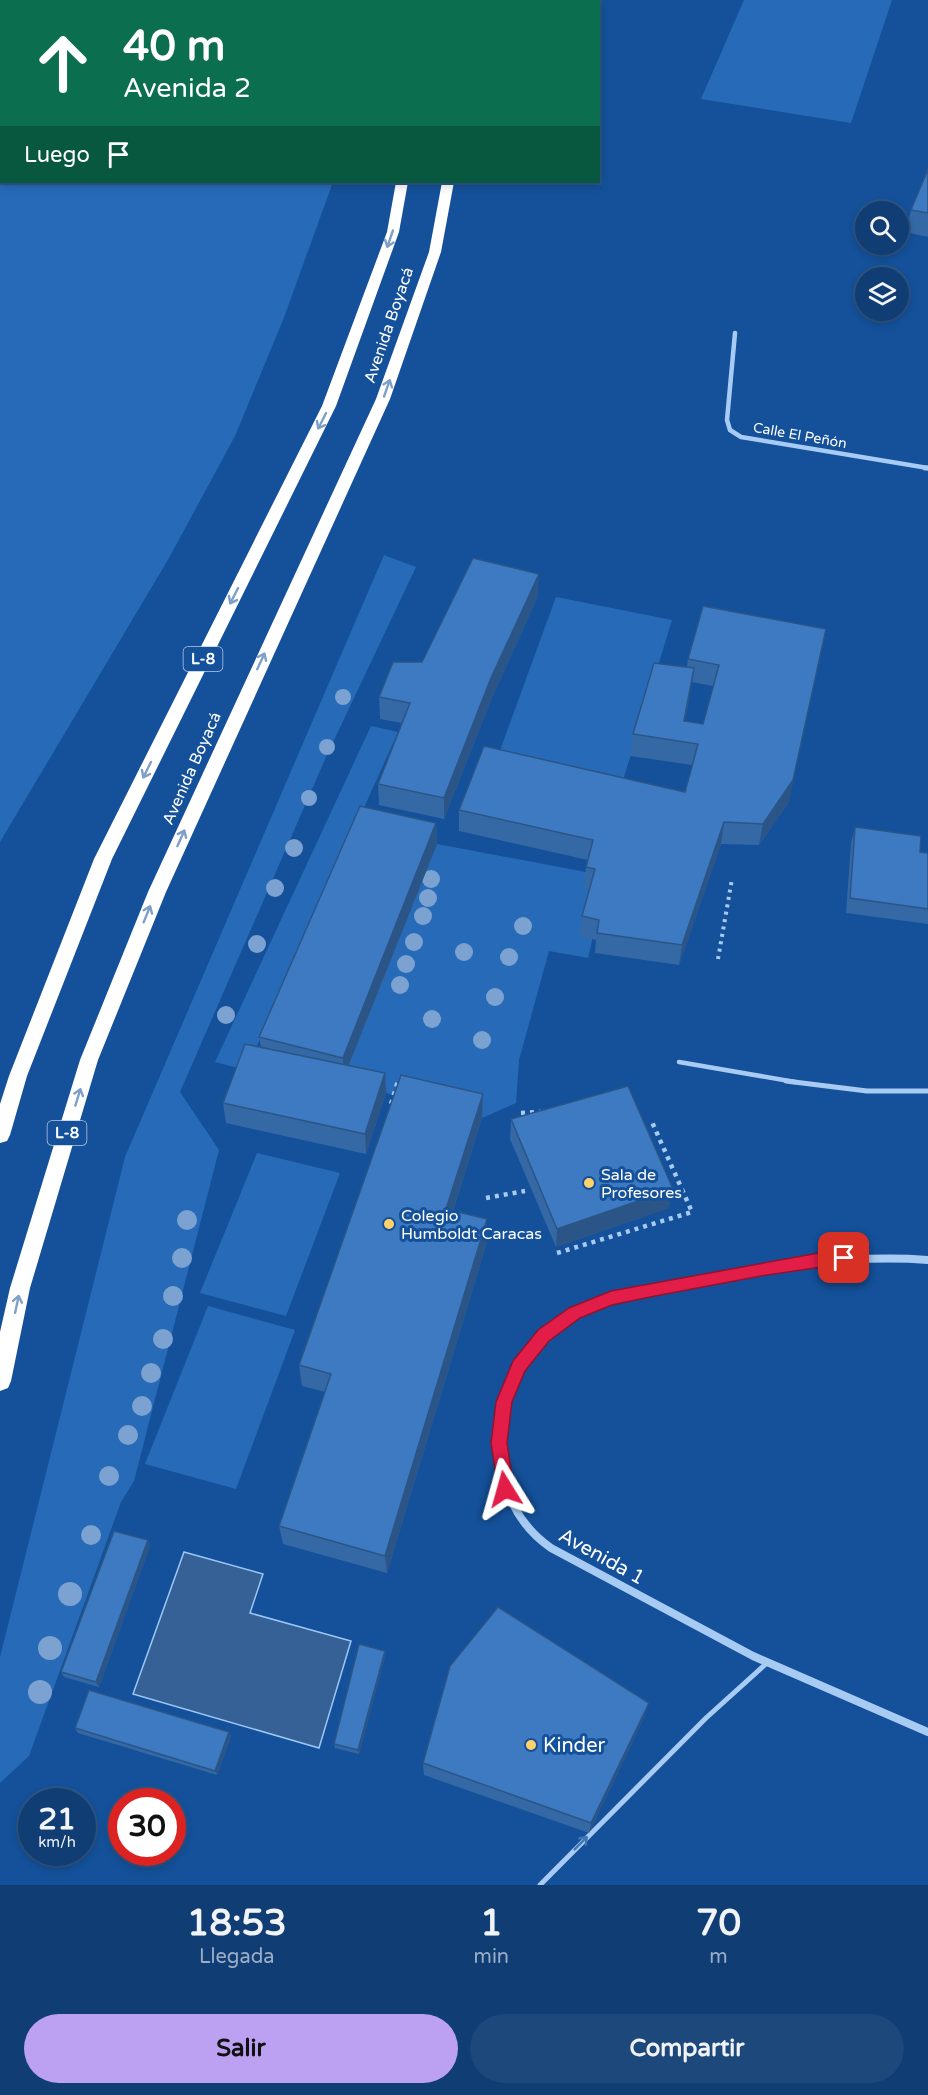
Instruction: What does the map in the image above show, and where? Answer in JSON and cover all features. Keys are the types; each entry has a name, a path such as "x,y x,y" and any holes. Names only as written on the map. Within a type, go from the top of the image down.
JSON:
{"highway":[{"name":"Avenida Boyacá","path":"0,1136 18,1076 104,859 329,406 393,231 402,183"},
{"name":"Avenida Boyacá","path":"0,1381 20,1288 89,1060 162,881 383,399 435,252 448,183"}],"street":[{"name":"Calle El Peñón","path":"735,333 727,420 730,430 741,437 928,468"},
{"name":"Avenida 1","path":"928,1260 903,1257 824,1259 611,1298 575,1313 543,1335 519,1366 504,1402 499,1443 505,1489 523,1523 552,1550 606,1576 728,1644 928,1732"}],"lane":[{"path":"679,1062 794,1082 905,1093 928,1091"},
{"path":"540,1885 706,1718 768,1662"}],"path":[{"path":"718,959 732,879"},
{"path":"388,1114 398,1081"},
{"path":"521,1113 543,1112"},
{"path":"557,1253 692,1212 652,1122"},
{"path":"486,1198 525,1191"}],"shaded area":[{"path":"744,0 892,0 851,123 701,99"},
{"path":"0,183 333,183 283,320 235,436 169,558 0,842"},
{"path":"384,555 416,567 326,757 180,1092 219,1150 134,1481 121,1502 29,1756 0,1783 0,1657 125,1157"},
{"path":"556,597 672,620 620,790 495,764"},
{"path":"371,726 398,732 246,1070 215,1062"},
{"path":"437,844 607,876 588,958 549,951 519,1060 516,1103 482,1118 403,1099 344,1077"},
{"path":"257,1153 340,1173 286,1316 200,1293"},
{"path":"208,1306 295,1330 236,1489 145,1464"},
{"path":"184,1552 263,1574 250,1613 351,1641 319,1748 133,1694"}],"building":[{"path":"928,169 928,213 911,210"},
{"path":"473,558 539,574 491,678 444,798 378,784 410,703 379,697 393,662 422,662"},
{"path":"703,606 826,629 793,780 763,824 724,822 682,945 597,933 599,920 582,916 595,869 586,867 593,840 459,810 484,746 685,792 698,744 633,734 654,663 694,668 684,721 703,724 719,665 688,659"},
{"path":"360,806 436,823 343,1058 259,1037"},
{"path":"855,827 921,836 920,852 928,853 928,909 850,898"},
{"path":"245,1044 385,1073 365,1134 223,1103"},
{"path":"401,1075 483,1094 446,1209 487,1219 385,1556 279,1526 331,1374 299,1365"},
{"path":"628,1086 673,1189 557,1229 511,1119"},
{"path":"114,1531 148,1540 96,1682 61,1672"},
{"name":"Kinder","path":"498,1607 649,1703 591,1823 423,1763 450,1666"},
{"path":"359,1644 385,1651 358,1750 334,1744"},
{"path":"89,1690 229,1732 215,1771 75,1728"}],"place":[{"name":"Sala de Profesores","path":"589,1183"},
{"name":"Colegio Humboldt Caracas","path":"389,1224"},
{"name":"Kinder","path":"531,1745"}],"route":[{"path":"505,1489 499,1443 504,1402 519,1366 543,1335 575,1313 611,1298 650,1290 761,1269 844,1258"}]}
